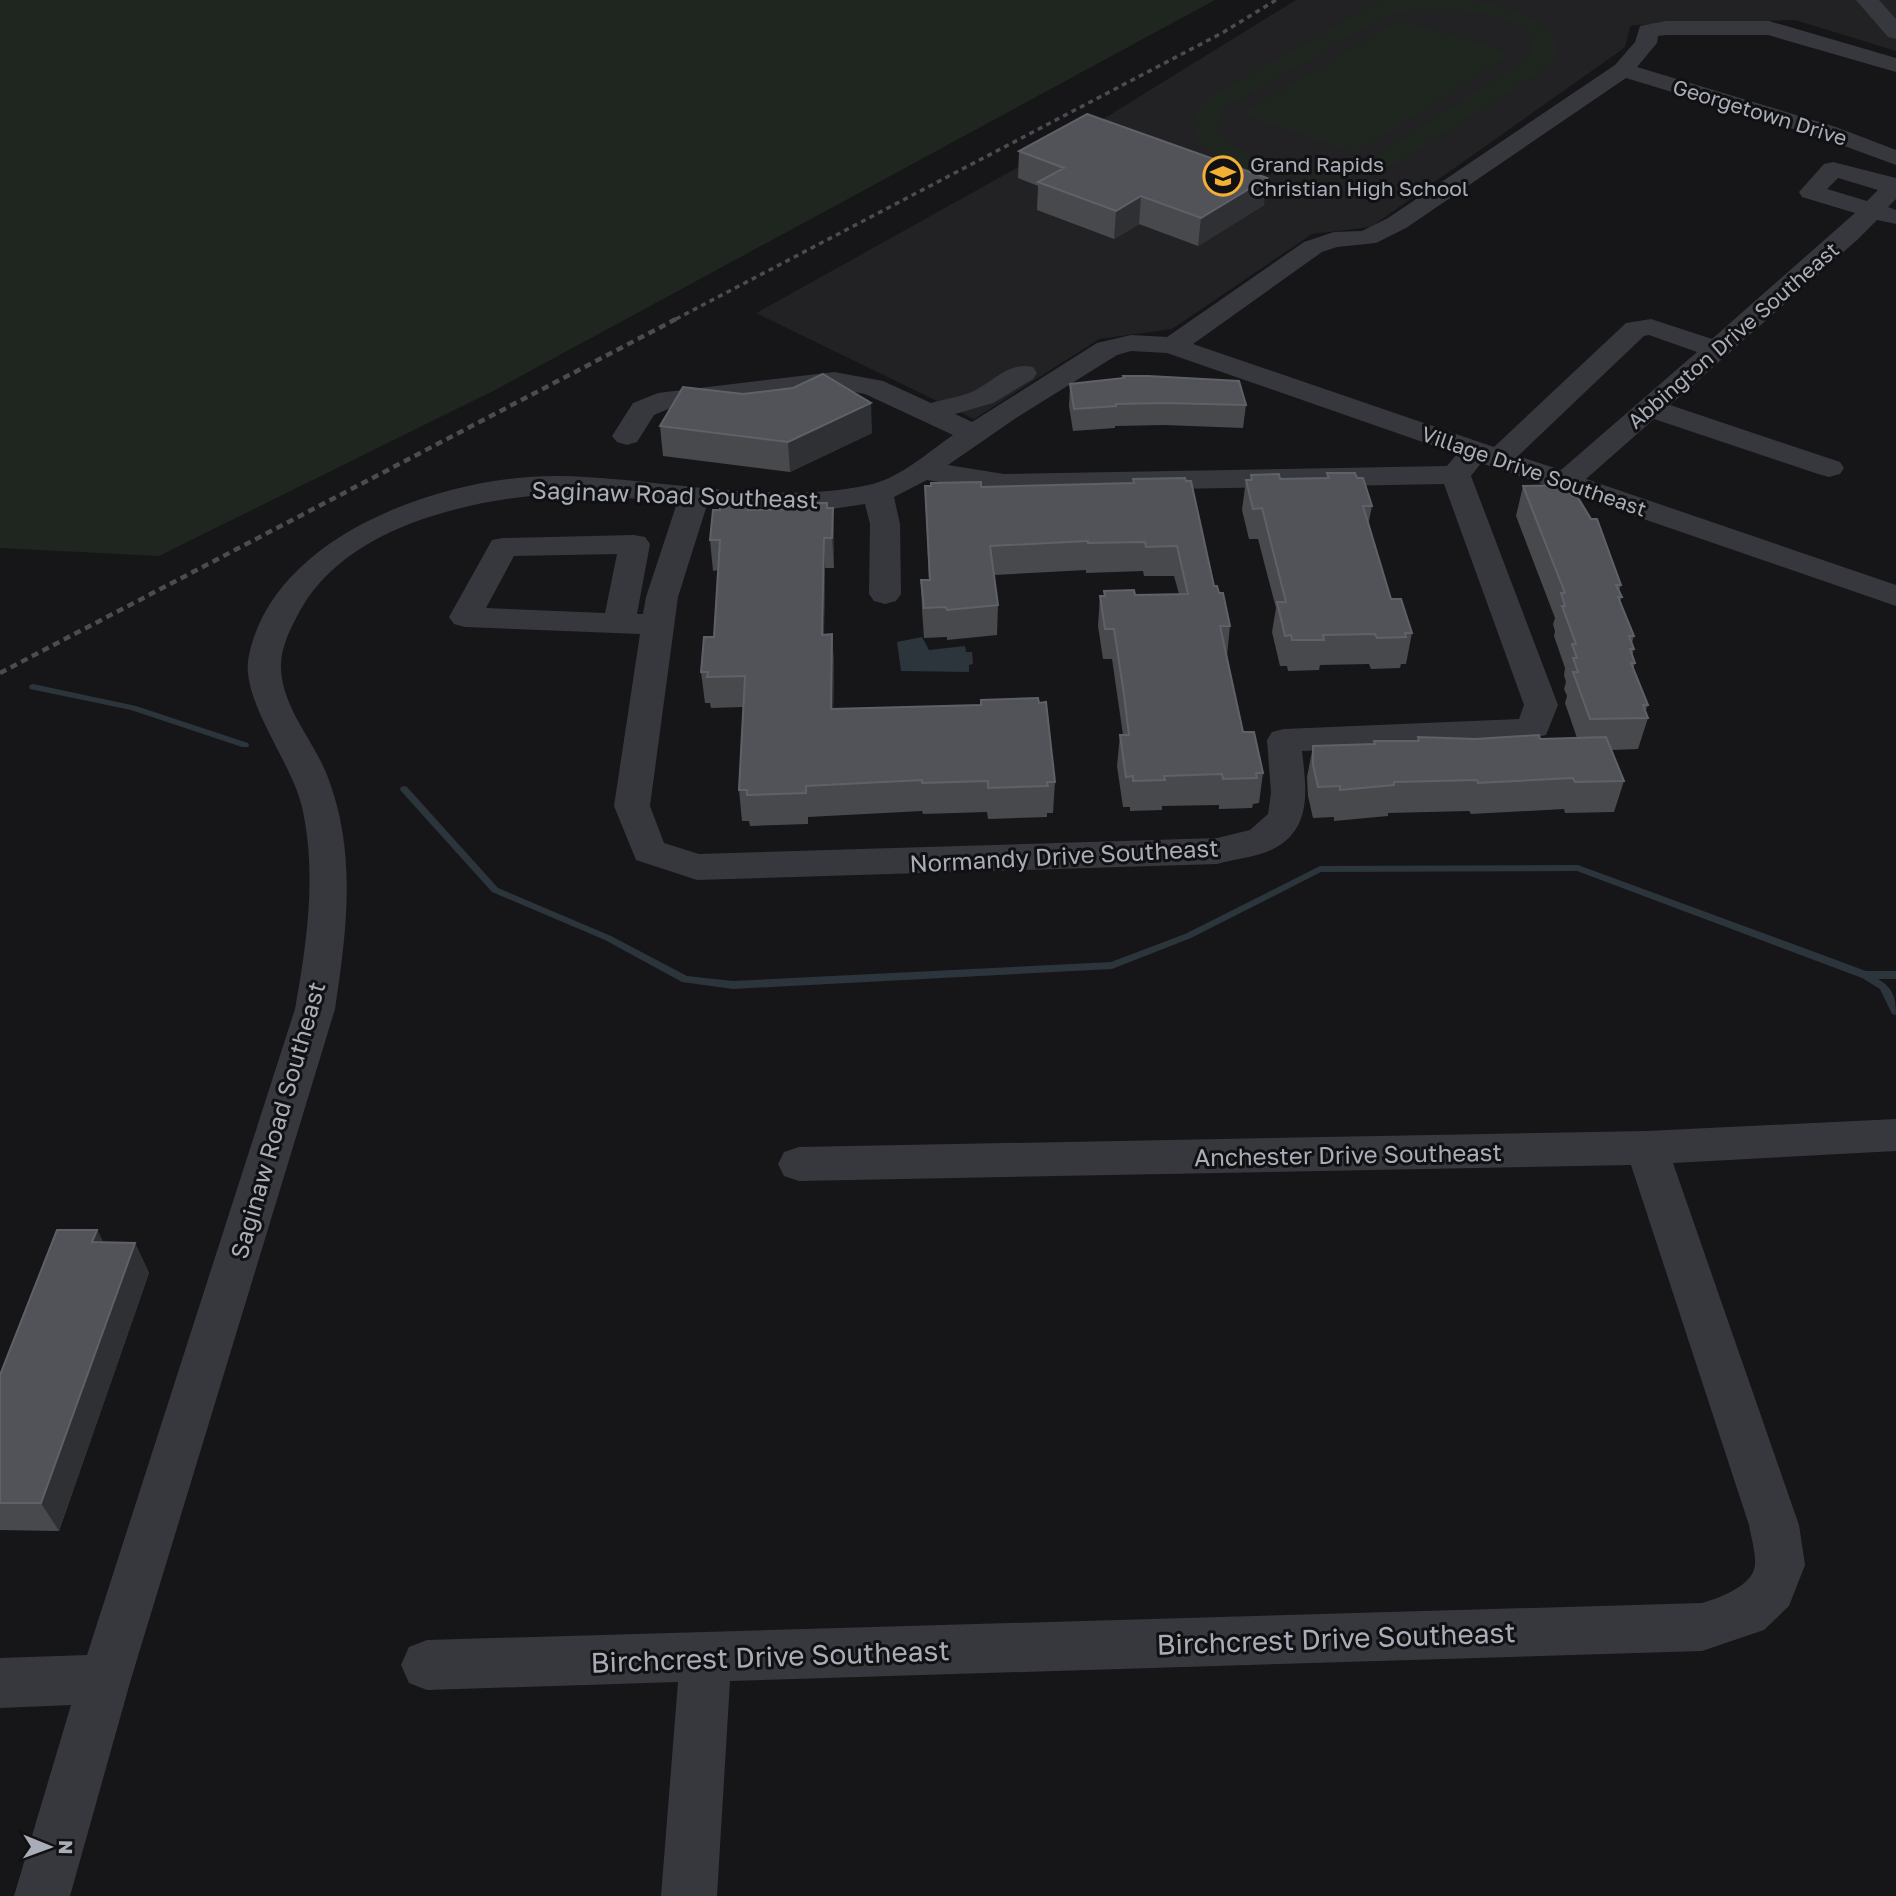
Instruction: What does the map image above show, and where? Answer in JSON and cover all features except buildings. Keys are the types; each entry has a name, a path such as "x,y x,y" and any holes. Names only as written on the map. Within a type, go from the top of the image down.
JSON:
{"street":[{"path":"1867,0 1896,32"},
{"name":"Village Drive Southeast","path":"1104,340 1123,342 1154,336 1313,247 1334,240 1367,238 1396,223 1623,70 1646,43 1648,31 1678,28 1769,28 1896,65"},
{"name":"Georgetown Drive","path":"1623,70 1828,132 1896,158"},
{"path":"1884,214 1811,192 1833,169 1895,186"},
{"name":"Abbington Drive Southeast","path":"1566,481 1848,235 1884,214 1895,186"},
{"path":"921,470 1004,482 1477,462 1636,329 1651,327 1716,350"},
{"name":"Village Drive Southeast","path":"1154,336 1477,462 1566,481 1896,596"},
{"path":"929,413 983,397 1104,340"},
{"name":"Saginaw Road Southeast","path":"42,1896 105,1679 315,1009 327,938 330,873 325,834 310,778 296,743 282,725 266,686 264,667 267,648 284,606 298,587 342,547 397,518 460,499 504,490 559,485 825,501 878,493 921,470 1104,340"},
{"path":"627,436 643,409 668,399 834,380 873,387 974,434"},
{"path":"1649,408 1829,468"},
{"name":"Normandy Drive Southeast","path":"695,495 662,597 632,806 649,851 697,867 949,862 1217,850 1262,839 1285,819 1289,793 1284,740 1508,732 1534,727 1541,705 1477,462"},
{"path":"878,493 886,523 885,594"},
{"path":"619,623 634,544 503,547 465,617 658,625"},
{"name":"Anchester Drive Southeast","path":"799,1164 1647,1148 1896,1135"},
{"name":"Birchcrest Drive Southeast","path":"426,1665 1702,1627 1746,1613 1771,1589 1780,1565 1774,1525 1647,1148"},
{"path":"689,1896 706,1658"},
{"path":"0,1683 105,1679"}],"shaded area":[{"path":"0,0 1215,0 497,389 159,556 0,548"},
{"name":"Grand Rapids Christian High School","path":"1296,0 1896,0 1896,51 1795,20 1633,25 1630,27 1625,47 1620,51 1371,227 1312,234 1172,329 1099,339 974,419 756,313 1087,129"},
{"path":"1382,0 1463,0 1511,10 1542,27 1552,37 1555,50 1550,65 1400,162 1354,177 1285,177 1235,165 1215,154 1200,139 1192,120 1197,110 1209,98","holes":["1418,8 1470,12 1511,22 1525,31 1532,43 1527,58 1378,155 1357,162 1319,167 1266,159 1229,144 1219,133 1218,120 1230,105 1385,16"]},
{"path":"1400,20 1512,53 1356,153 1240,114"},
{"path":"922,637 929,650 965,646 966,652 972,652 973,664 969,665 969,672 901,671 897,642"}],"waterway":[{"path":"33,687 133,708 245,745"},
{"path":"404,789 495,890 608,938 685,979 733,985 1112,965 1188,936 1320,869 1578,868 1865,975 1896,975"},
{"path":"1866,976 1884,987 1896,1011"}],"railway":[{"path":"676,319 1222,33 1276,0"},
{"path":"0,673 680,317"}],"place":[{"name":"Grand Rapids Christian High School","path":"1223,176"}]}
